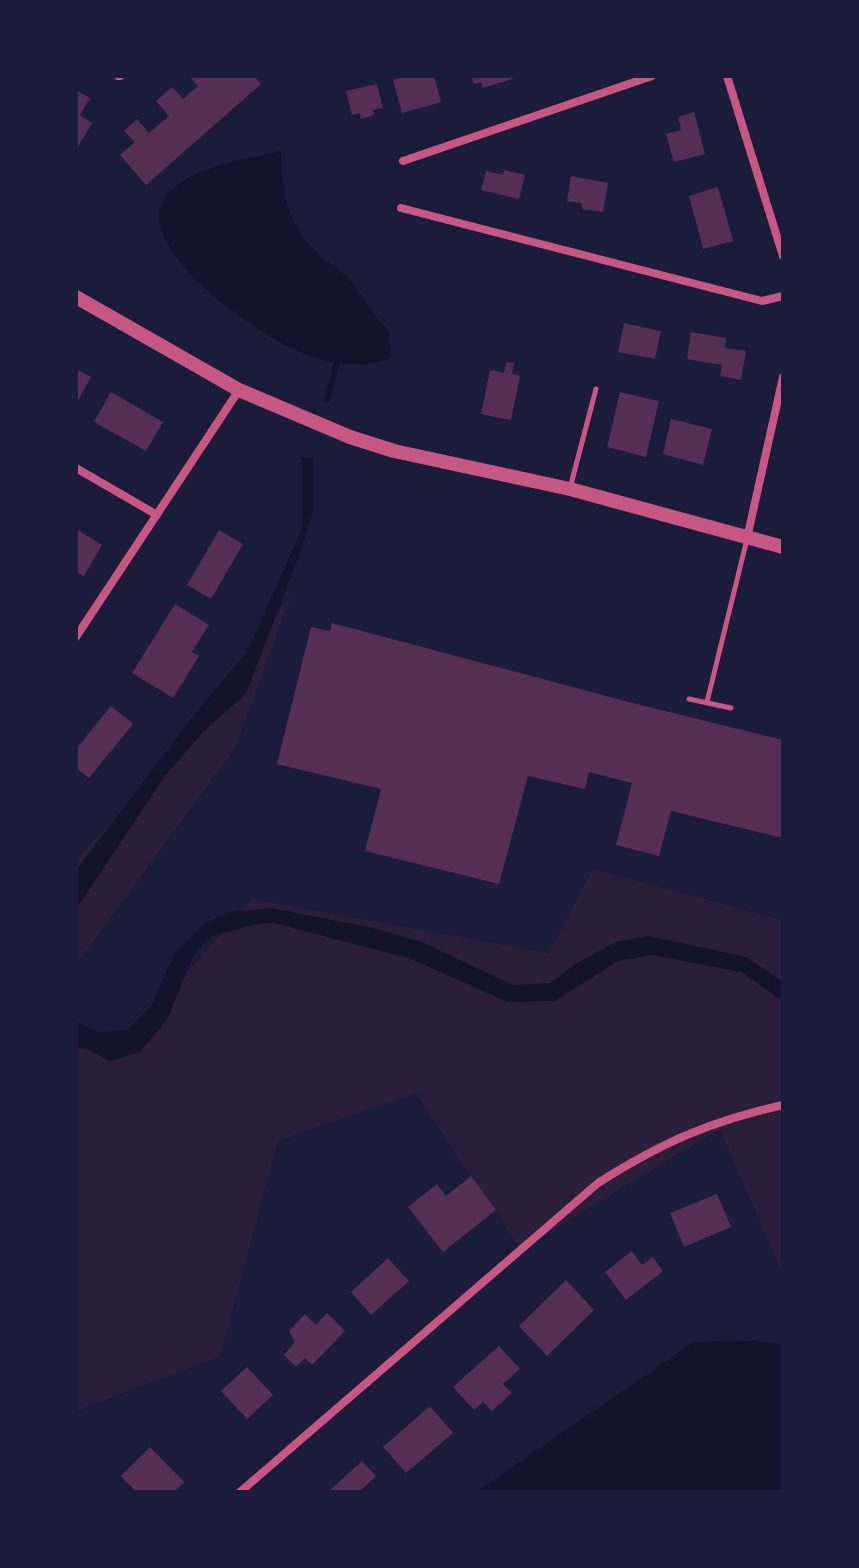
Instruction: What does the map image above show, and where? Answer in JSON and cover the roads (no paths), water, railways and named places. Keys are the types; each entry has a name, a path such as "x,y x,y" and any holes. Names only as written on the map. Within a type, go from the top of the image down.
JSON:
{"street":[{"path":"403,161 652,76"},
{"path":"727,76 783,256"},
{"path":"401,208 762,301 783,296"},
{"path":"76,297 239,390 306,420 394,451 570,489 783,547"},
{"path":"747,538 783,377"},
{"path":"76,637 239,390"},
{"path":"76,468 157,515"},
{"path":"240,1492 598,1183 646,1153 694,1130 737,1115 783,1105"}],"lane":[{"path":"570,489 596,389"},
{"path":"707,702 747,538"},
{"path":"689,699 731,708"}],"waterway":[{"path":"327,399 337,363"}]}
